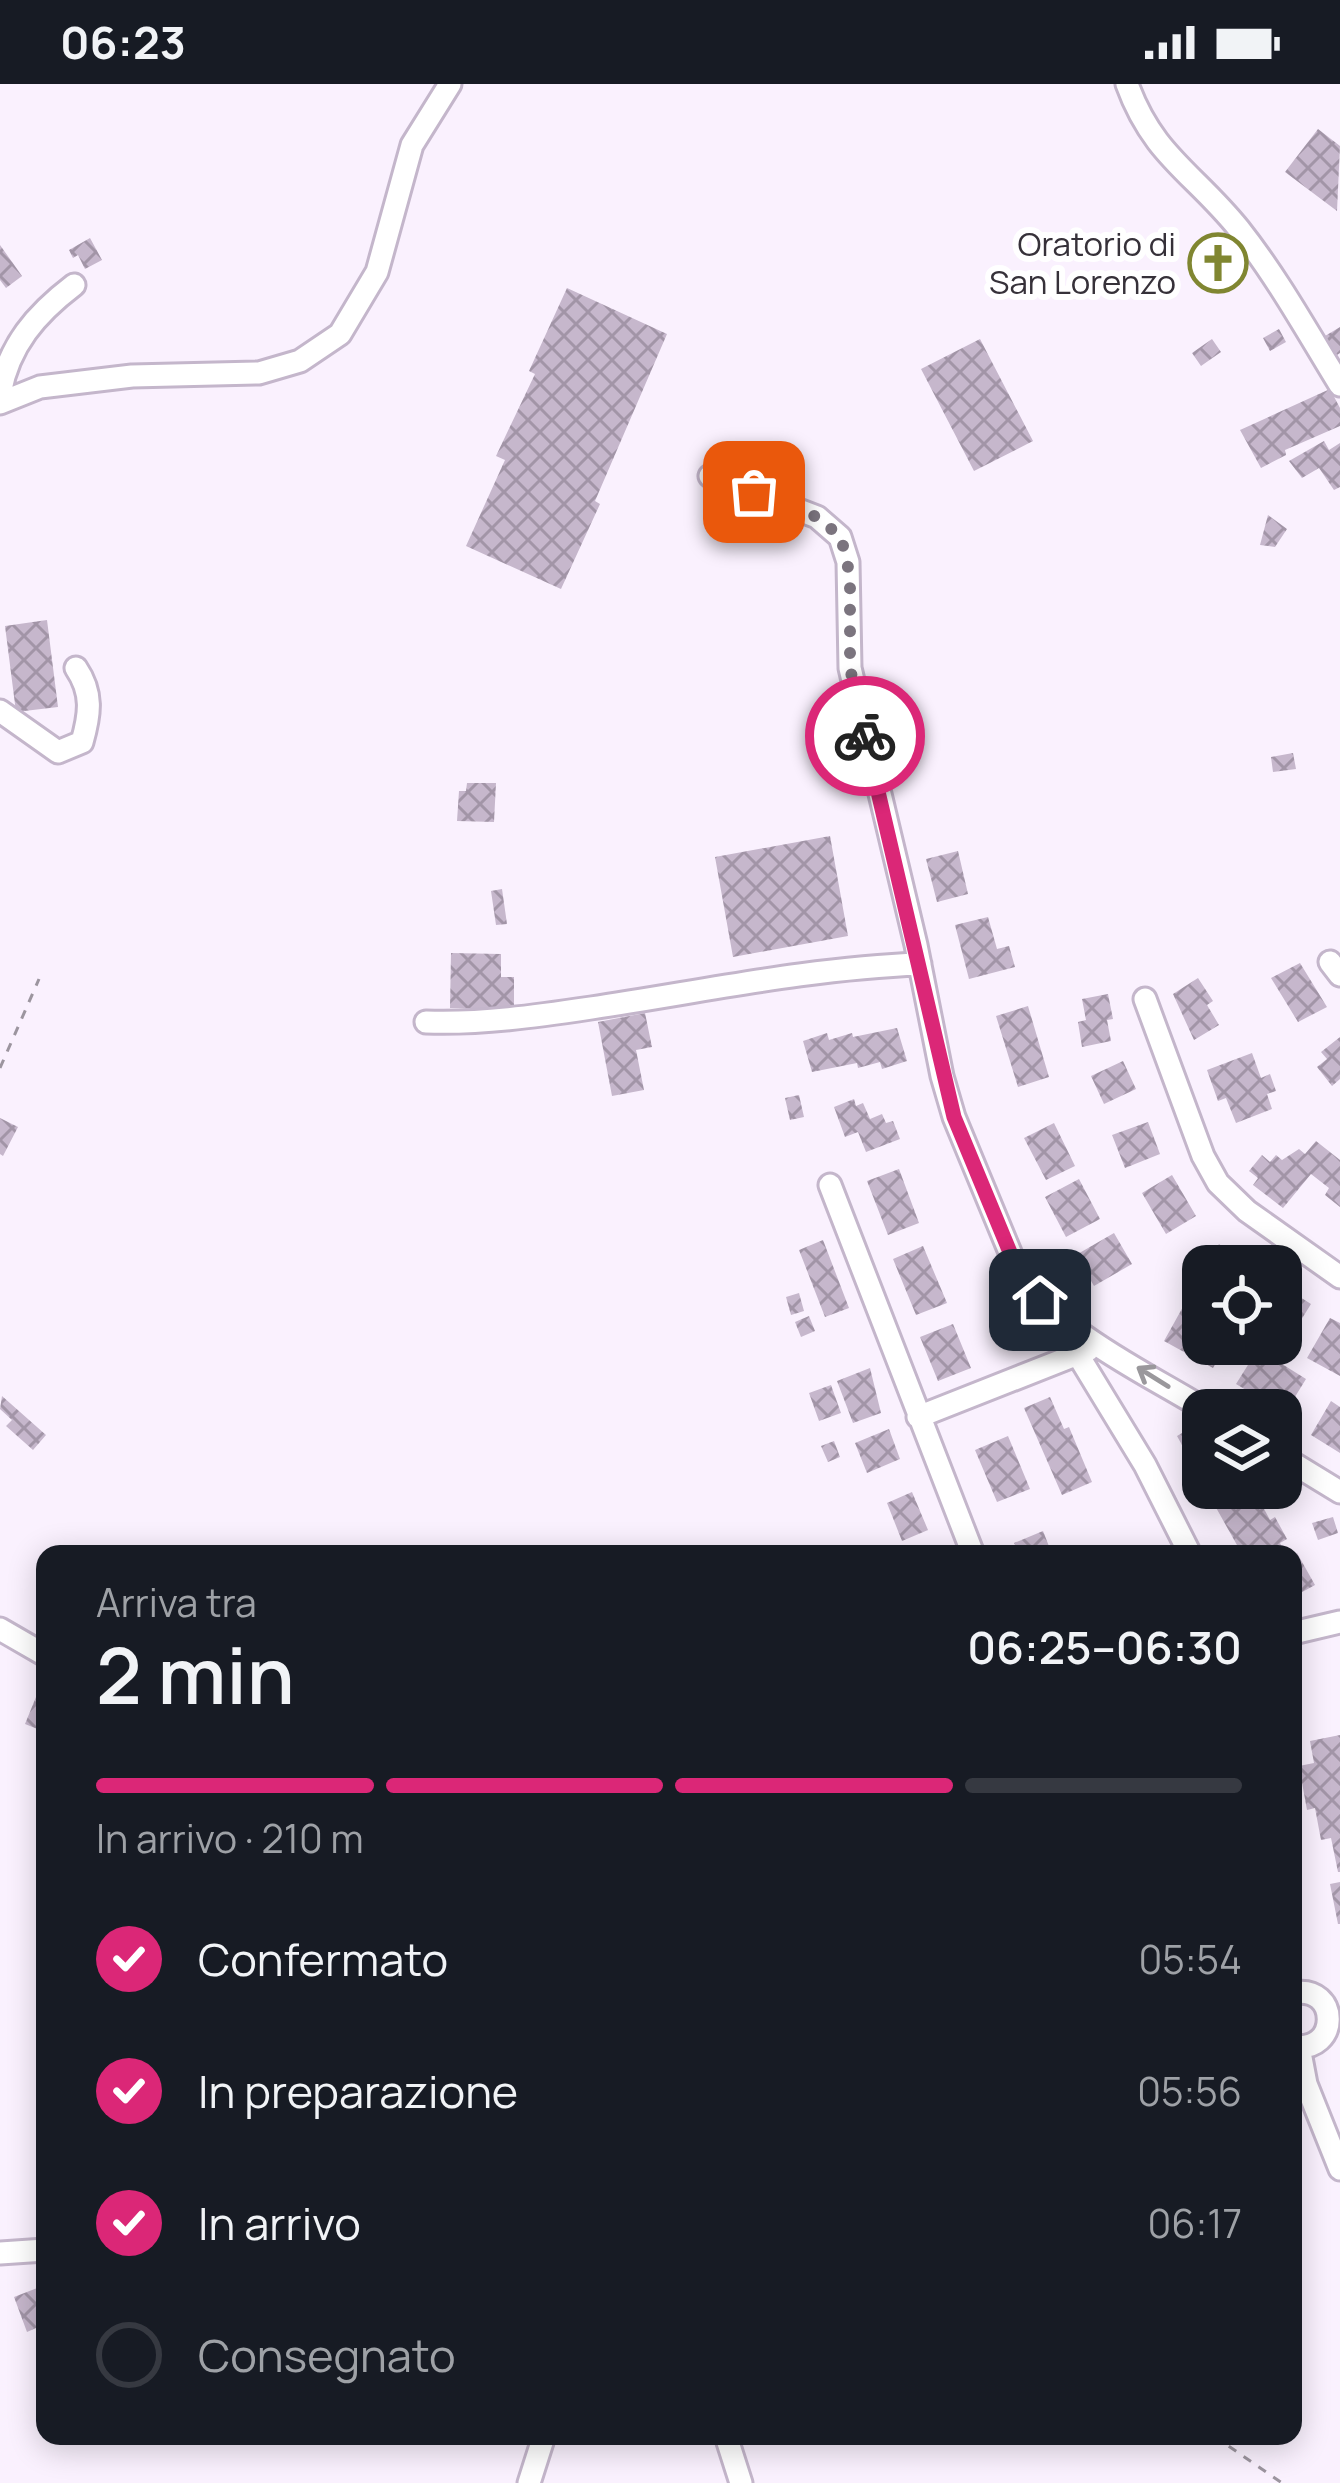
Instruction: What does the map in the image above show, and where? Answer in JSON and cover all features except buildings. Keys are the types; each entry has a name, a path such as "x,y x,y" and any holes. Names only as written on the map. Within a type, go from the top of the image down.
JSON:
{"street":[{"path":"0,404 40,387 132,376 259,373 300,361 340,334 377,272 412,145 450,84"},
{"path":"1127,84 1139,118 1158,146 1242,233 1340,385"},
{"path":"0,393 22,334 45,307 74,285"},
{"path":"710,476 817,517 841,537 850,576 850,668 954,1117 1014,1262 1040,1300 1099,1344 1182,1395"},
{"path":"0,711 58,752 82,742 91,709 85,682 76,668"},
{"path":"427,1022 542,1015 920,964"},
{"path":"1145,999 1202,1156 1217,1183 1340,1277"},
{"path":"830,1185 969,1545"},
{"path":"918,1417 1099,1344"},
{"path":"1078,1355 1145,1465 1185,1545"},
{"path":"1302,1469 1340,1492"},
{"path":"1302,1631 1340,1622"},
{"path":"0,1629 36,1649"},
{"path":"1302,1988 1324,2001 1335,2026 1313,2046 1302,2047"},
{"path":"1302,2069 1340,2169"},
{"path":"0,2253 36,2250"},
{"path":"530,2483 541,2445"},
{"path":"729,2445 741,2483"}],"path":[{"path":"0,1068 40,980"},
{"path":"1227,2445 1282,2483"}],"way so far":[{"path":"754,492 817,517 841,537 850,576 850,668 865,736"}],"place":[{"name":"Oratorio di San Lorenzo","path":"1218,263"}],"route":[{"path":"865,736 954,1117 1014,1262 1040,1300"}]}
